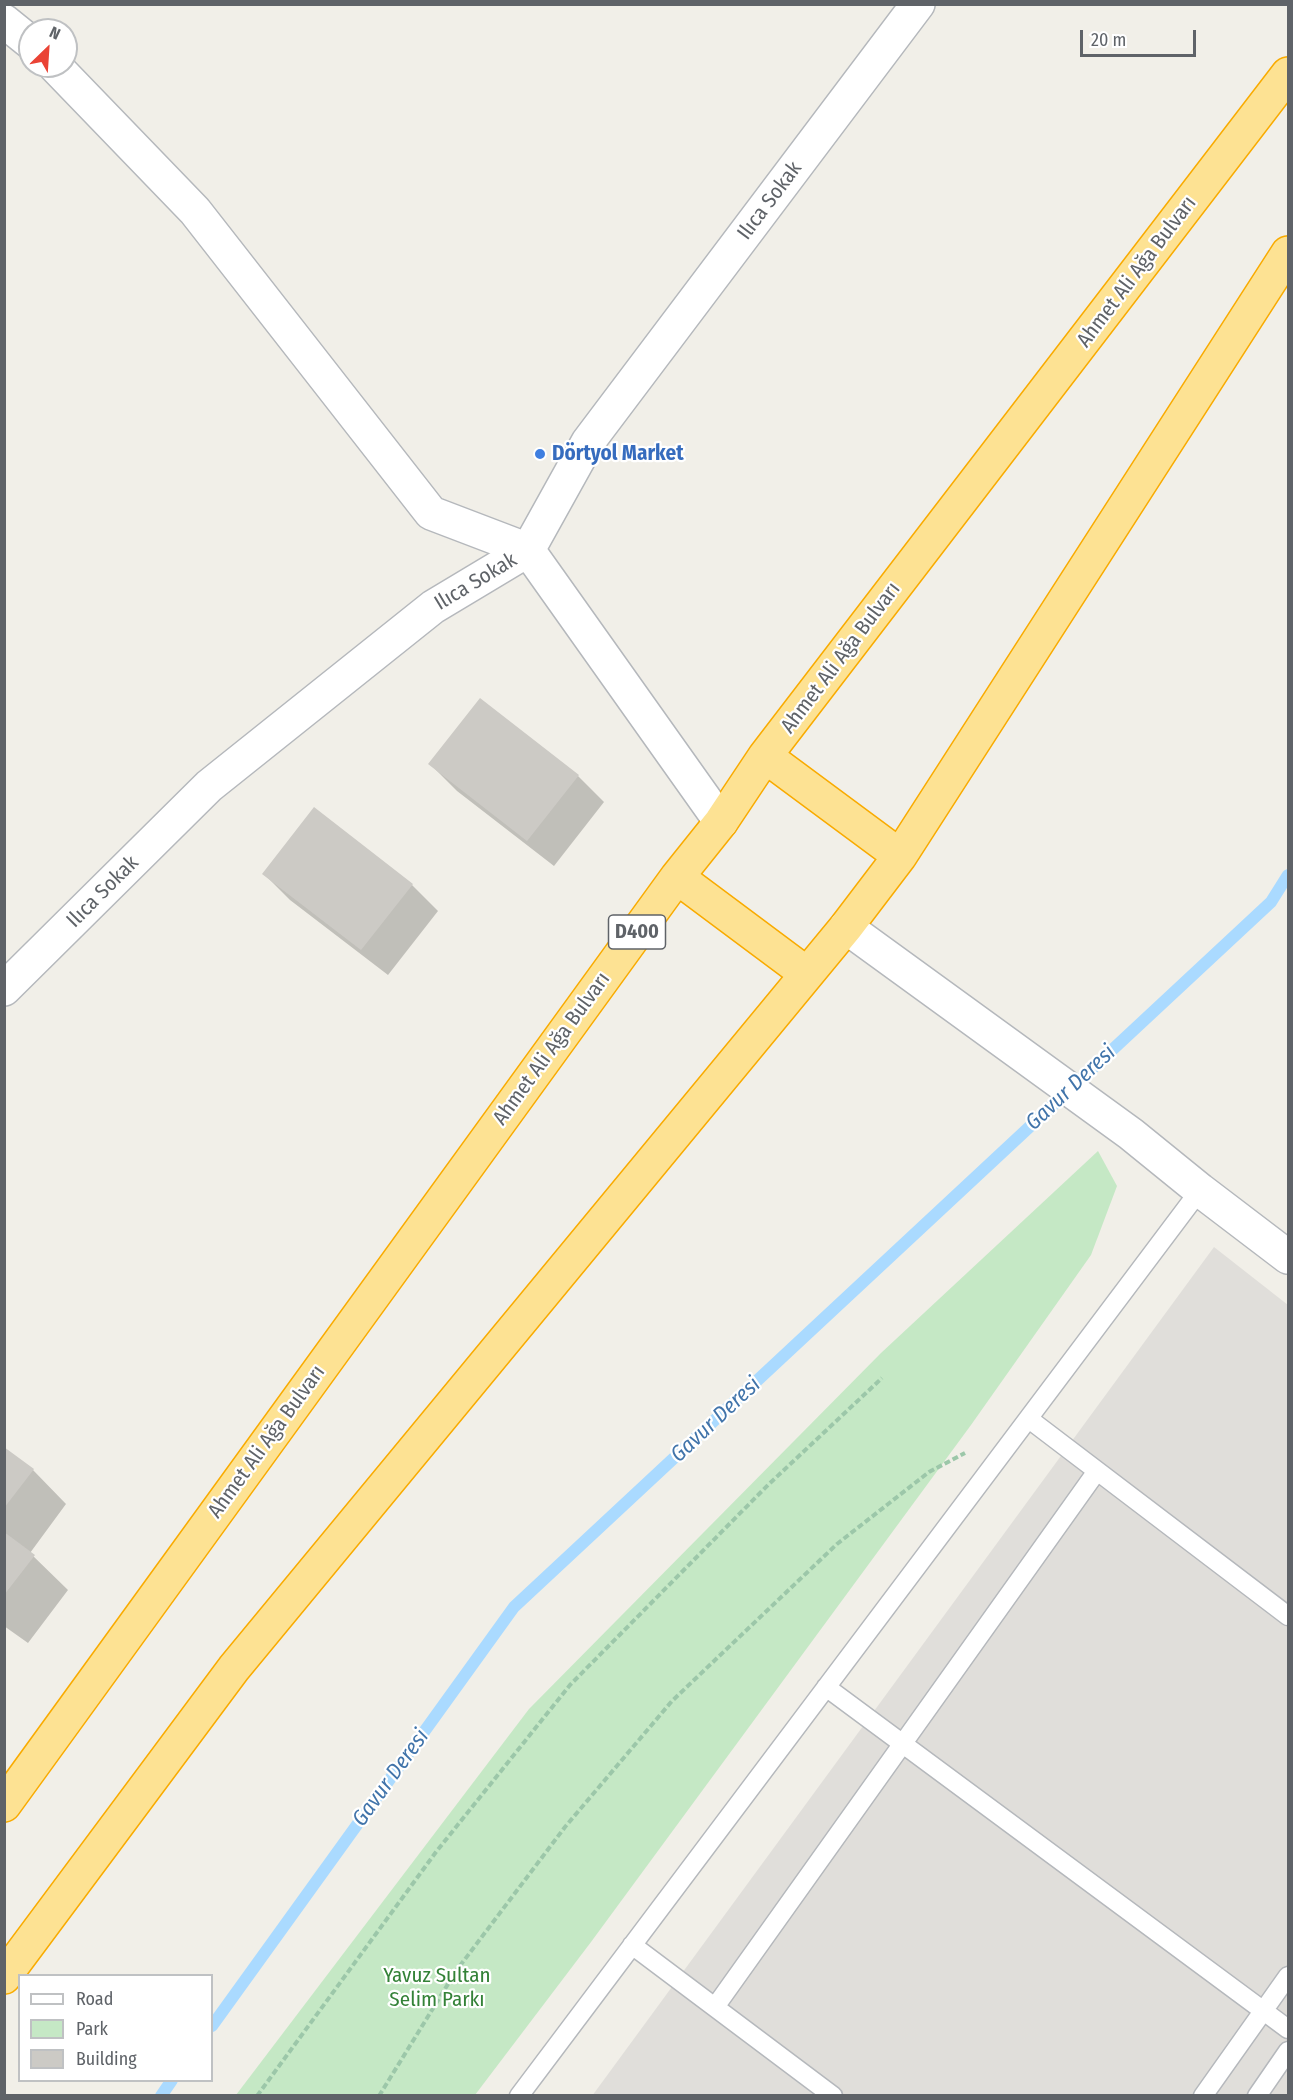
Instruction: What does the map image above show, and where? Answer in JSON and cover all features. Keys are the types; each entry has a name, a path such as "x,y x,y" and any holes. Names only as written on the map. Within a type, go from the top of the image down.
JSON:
{"highway":[{"name":"Ahmet Ali Ağa Bulvarı","path":"4,1805 676,877 721,822 765,756 1288,74"},
{"path":"4,1977 234,1668 846,927 900,856 1288,253"},
{"path":"765,756 900,856"},
{"path":"676,877 807,974"}],"street":[{"name":"Ilıca Sokak","path":"4,989 209,786 433,607 528,550 588,442 918,4"},
{"path":"4,21 18,32"},
{"path":"67,78 195,211 431,513 528,550 721,822"},
{"path":"846,927 1131,1134 1288,1257"}],"lane":[{"path":"519,2096 1200,1190"},
{"path":"1029,1419 1288,1616"},
{"path":"715,2007 1096,1471"},
{"path":"826,1687 1288,2029"},
{"path":"632,1945 833,2096"},
{"path":"1203,2096 1288,1976"},
{"path":"1257,2096 1288,2051"}],"path":[{"path":"256,2096 436,1852 570,1685 768,1485 882,1378"},
{"path":"379,2096 456,1971 565,1827 672,1701 837,1544 929,1472 969,1451"}],"shaded area":[{"path":"1214,1247 1288,1305 1288,2095 592,2096"}],"green space":[{"name":"Yavuz Sultan Selim Parkı","path":"1098,1151 1117,1186 1091,1255 971,1425 591,1942 475,2095 236,2095 529,1709 881,1353"}],"building":[{"path":"480,698 579,775 527,841 428,764"},
{"path":"314,807 413,884 361,950 262,874"},
{"path":"4,1447 34,1469 4,1508"},
{"path":"4,1532 35,1555 4,1595"}],"waterway":[{"name":"Gavur Deresi","path":"213,2025 514,1607 1271,902 1288,875"},
{"name":"Gavur Deresi","path":"161,2096 171,2082"}],"place":[{"name":"Dörtyol Market","path":"540,454"}]}
